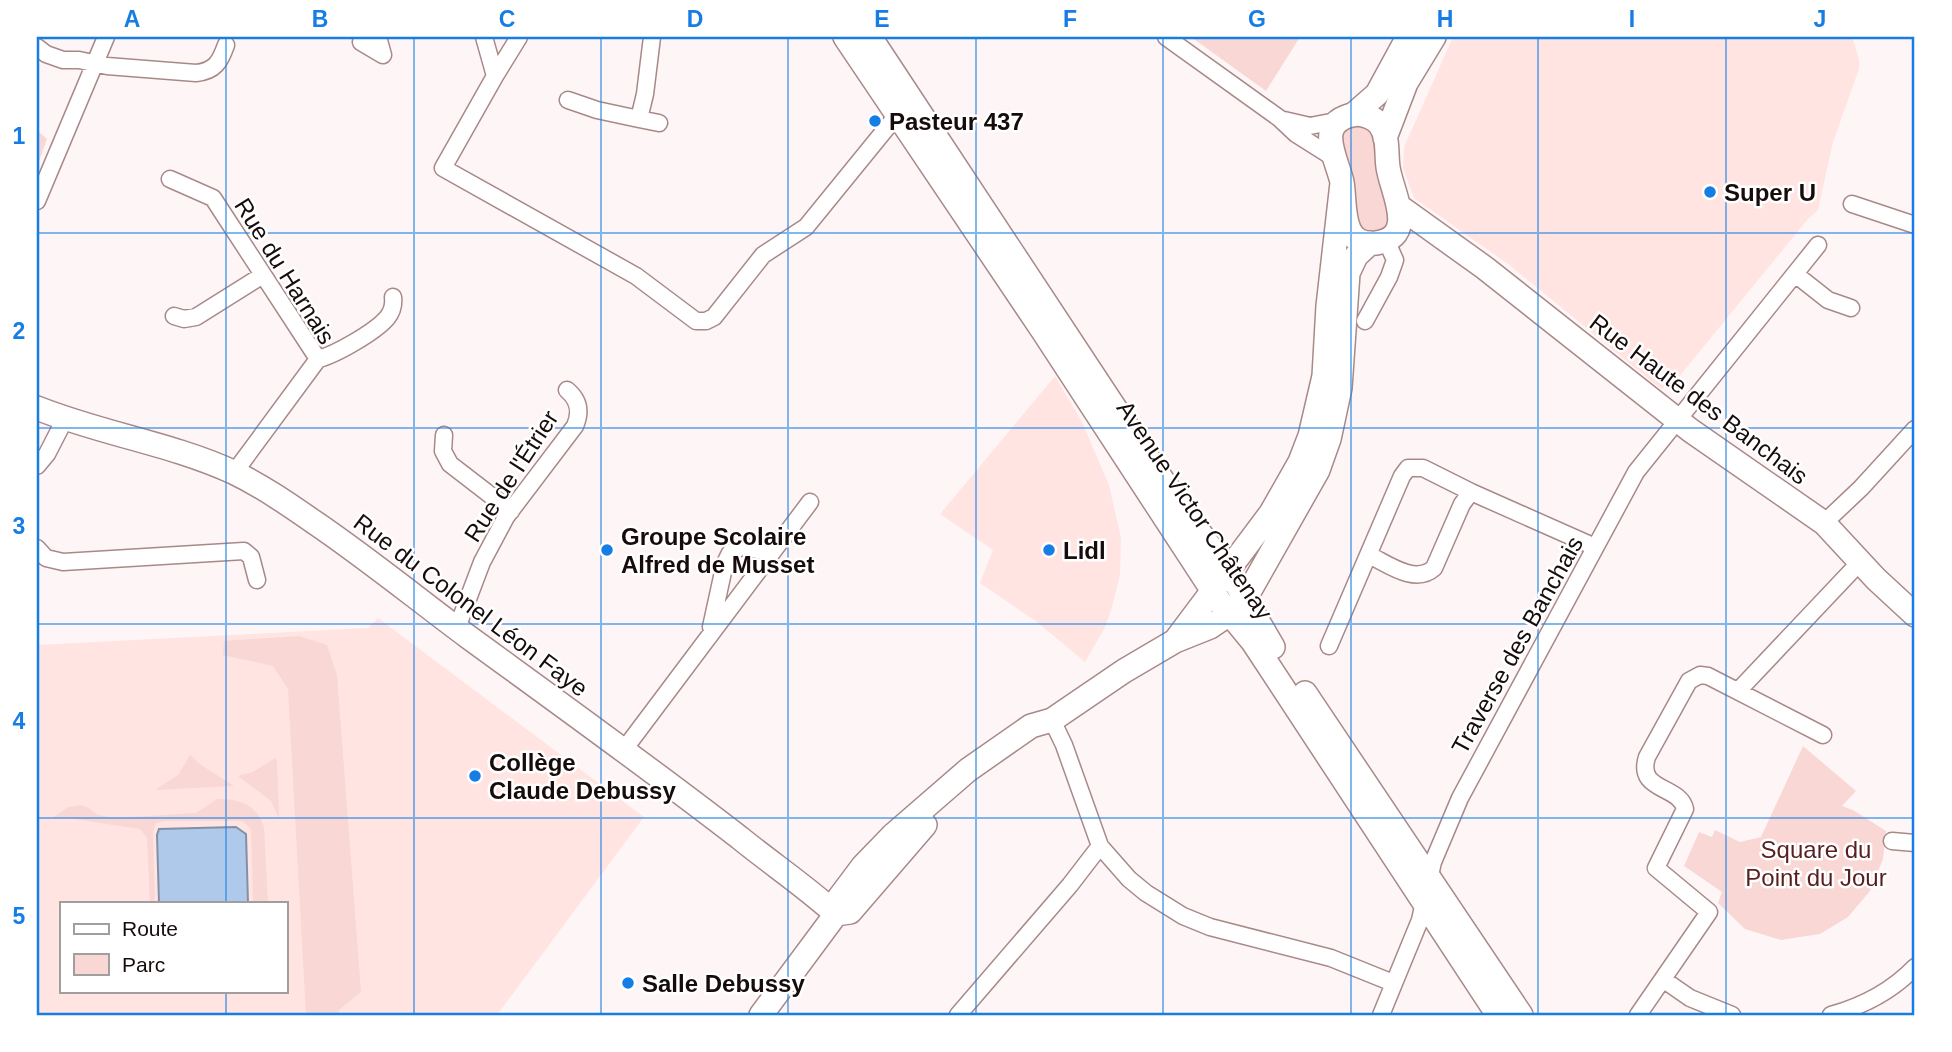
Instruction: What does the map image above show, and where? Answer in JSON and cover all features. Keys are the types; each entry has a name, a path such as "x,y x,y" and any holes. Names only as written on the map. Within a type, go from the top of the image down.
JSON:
{"main road":[{"name":"Avenue Victor Châtenay","path":"845,37 868,46 1227,572 1237,606 1253,642 1498,1015"},
{"path":"1408,37 1377,94 1333,128 1330,145 1342,183 1345,219 1348,228 1357,238 1382,240 1409,234 1441,237"},
{"path":"1385,138 1406,83 1434,37"},
{"name":"Avenue Victor Châtenay","path":"868,46 898,114 1213,591 1237,606 1265,635 1521,1015"},
{"path":"1175,641 1329,439 1340,388 1350,266 1356,256 1382,240 1400,221 1400,207 1390,177 1385,138 1380,125 1362,114 1347,117"},
{"path":"761,1015 835,914 850,912 943,806 1005,756 1036,738 1052,720 1124,671 1175,641 1210,627 1237,606 1309,466 1310,436 1324,376 1329,293 1342,183"},
{"name":"Rue Haute des Banchais","path":"1400,207 1485,268 1678,420 1824,523 1915,615"},
{"name":"Rue du Colonel Léon Faye","path":"37,408 65,419 146,440 234,473 282,500 338,538 808,889 835,914"}],"street":[{"path":"37,201 106,37"},
{"path":"365,37 361,42 383,55 378,37"},
{"path":"484,37 495,76"},
{"path":"519,37 443,168 636,276 690,318 702,321 714,317 763,255 806,227 898,114"},
{"path":"639,119 652,37"},
{"path":"1166,37 1279,118 1296,134 1334,158"},
{"path":"37,47 54,58 95,64 203,72 220,62 226,45"},
{"path":"568,100 597,110 659,123"},
{"path":"1279,118 1310,126 1347,117"},
{"name":"Rue du Harnais","path":"170,179 213,198 318,359 234,473"},
{"path":"1852,204 1915,225"},
{"path":"1365,321 1389,277 1395,260 1382,240"},
{"name":"Traverse des Banchais","path":"1381,1015 1425,905 1433,862 1460,798 1636,472 1818,245"},
{"path":"1795,274 1828,300 1851,308"},
{"path":"174,316 184,319 196,317 262,275"},
{"path":"318,359 332,355 385,321 392,309 393,297"},
{"name":"Rue de l'Étrier","path":"457,628 482,562 511,511 575,426 578,406 567,390"},
{"path":"37,466 47,454 65,419"},
{"path":"1824,523 1861,488 1915,429"},
{"path":"444,435 443,451 450,464 511,511"},
{"path":"1329,646 1402,476 1408,468 1423,468 1595,547"},
{"path":"1369,555 1414,575 1427,573 1434,568 1462,504 1471,492"},
{"path":"623,751 810,502"},
{"path":"710,633 725,563 730,553 743,547 771,554"},
{"path":"37,548 46,558 64,562 243,551 251,557 257,580"},
{"path":"1738,691 1860,562"},
{"path":"1638,1015 1709,912 1656,868 1685,809 1679,798 1650,780 1646,771 1646,762 1689,681 1704,675 1823,735"},
{"path":"1052,720 1064,745 1100,846 1129,879 1149,895 1182,916 1222,931 1331,958 1393,983"},
{"path":"1892,841 1915,843"},
{"path":"958,1015 1100,846"},
{"path":"1831,1015 1867,1003 1902,982 1915,967"},
{"path":"1664,980 1690,998 1732,1015"}],"shaded area":[{"path":"1453,37 1851,37 1854,42 1859,69 1833,142 1818,210 1678,378 1661,389 1508,264 1414,198 1403,168 1404,147"},
{"path":"1055,376 1082,422 1109,485 1121,538 1120,575 1111,611 1085,662 1037,622 980,583 993,550 940,514"},
{"path":"378,618 644,817 497,1015 37,1015 37,645 368,628"}],"green space":[{"path":"1191,37 1300,37 1266,91"},
{"path":"1353,125 1364,125 1375,134 1391,213 1389,225 1380,232 1368,232 1358,223 1341,146 1344,132"},
{"path":"37,130 47,139 37,167"},
{"path":"299,636 327,645 337,675 361,992 339,1010 339,1015 306,1015 288,689 273,666 223,655 224,641"},
{"name":"Square du Point du Jour","path":"1803,746 1856,791 1842,806 1886,831 1883,859 1870,891 1848,917 1820,934 1781,940 1745,929 1718,903 1722,892 1684,866 1699,832 1712,837 1715,830 1740,842 1761,837"},
{"path":"190,755 234,786 155,790 178,775"},
{"path":"275,758 279,819 271,801 238,776 253,772"},
{"path":"217,799 246,804 257,813 264,827 268,902 253,902 251,829 242,821 156,823 153,832 155,902 150,902 147,838 140,829 52,818 68,807 80,805 98,815 115,818 196,813"}],"water":[{"path":"236,827 246,834 248,902 159,902 159,829"}],"place":[{"name":"Pasteur 437","path":"875,121"},
{"name":"Super U","path":"1710,192"},
{"name":"Groupe Scolaire Alfred de Musset","path":"607,550"},
{"name":"Lidl","path":"1049,550"},
{"name":"Collège Claude Debussy","path":"475,776"},
{"name":"Salle Debussy","path":"628,983"}]}
